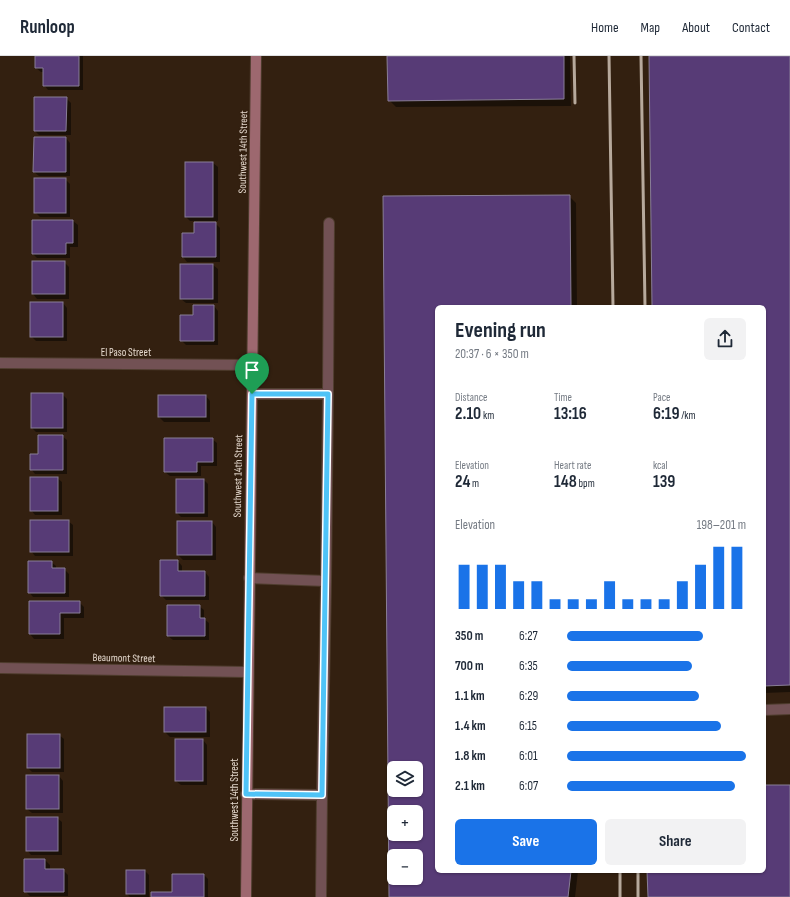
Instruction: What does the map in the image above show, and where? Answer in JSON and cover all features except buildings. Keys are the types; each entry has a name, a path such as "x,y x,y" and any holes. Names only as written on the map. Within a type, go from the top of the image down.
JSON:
{"street":[{"name":"Southwest 14th Street","path":"246,897 246,794 256,56"},
{"path":"321,897 326,581 329,223"},
{"name":"El Paso Street","path":"0,363 252,365"},
{"path":"252,394 328,394"},
{"path":"249,578 326,581"},
{"name":"Beaumont Street","path":"0,668 248,672"},
{"path":"766,710 790,709"},
{"path":"246,794 322,795"}],"railway":[{"path":"574,56 575,103"},
{"path":"609,56 613,305"},
{"path":"641,56 645,305"},
{"path":"620,873 620,897"},
{"path":"638,873 638,897"}],"route":[{"path":"252,394 328,394 322,795 246,794 252,394"}]}
